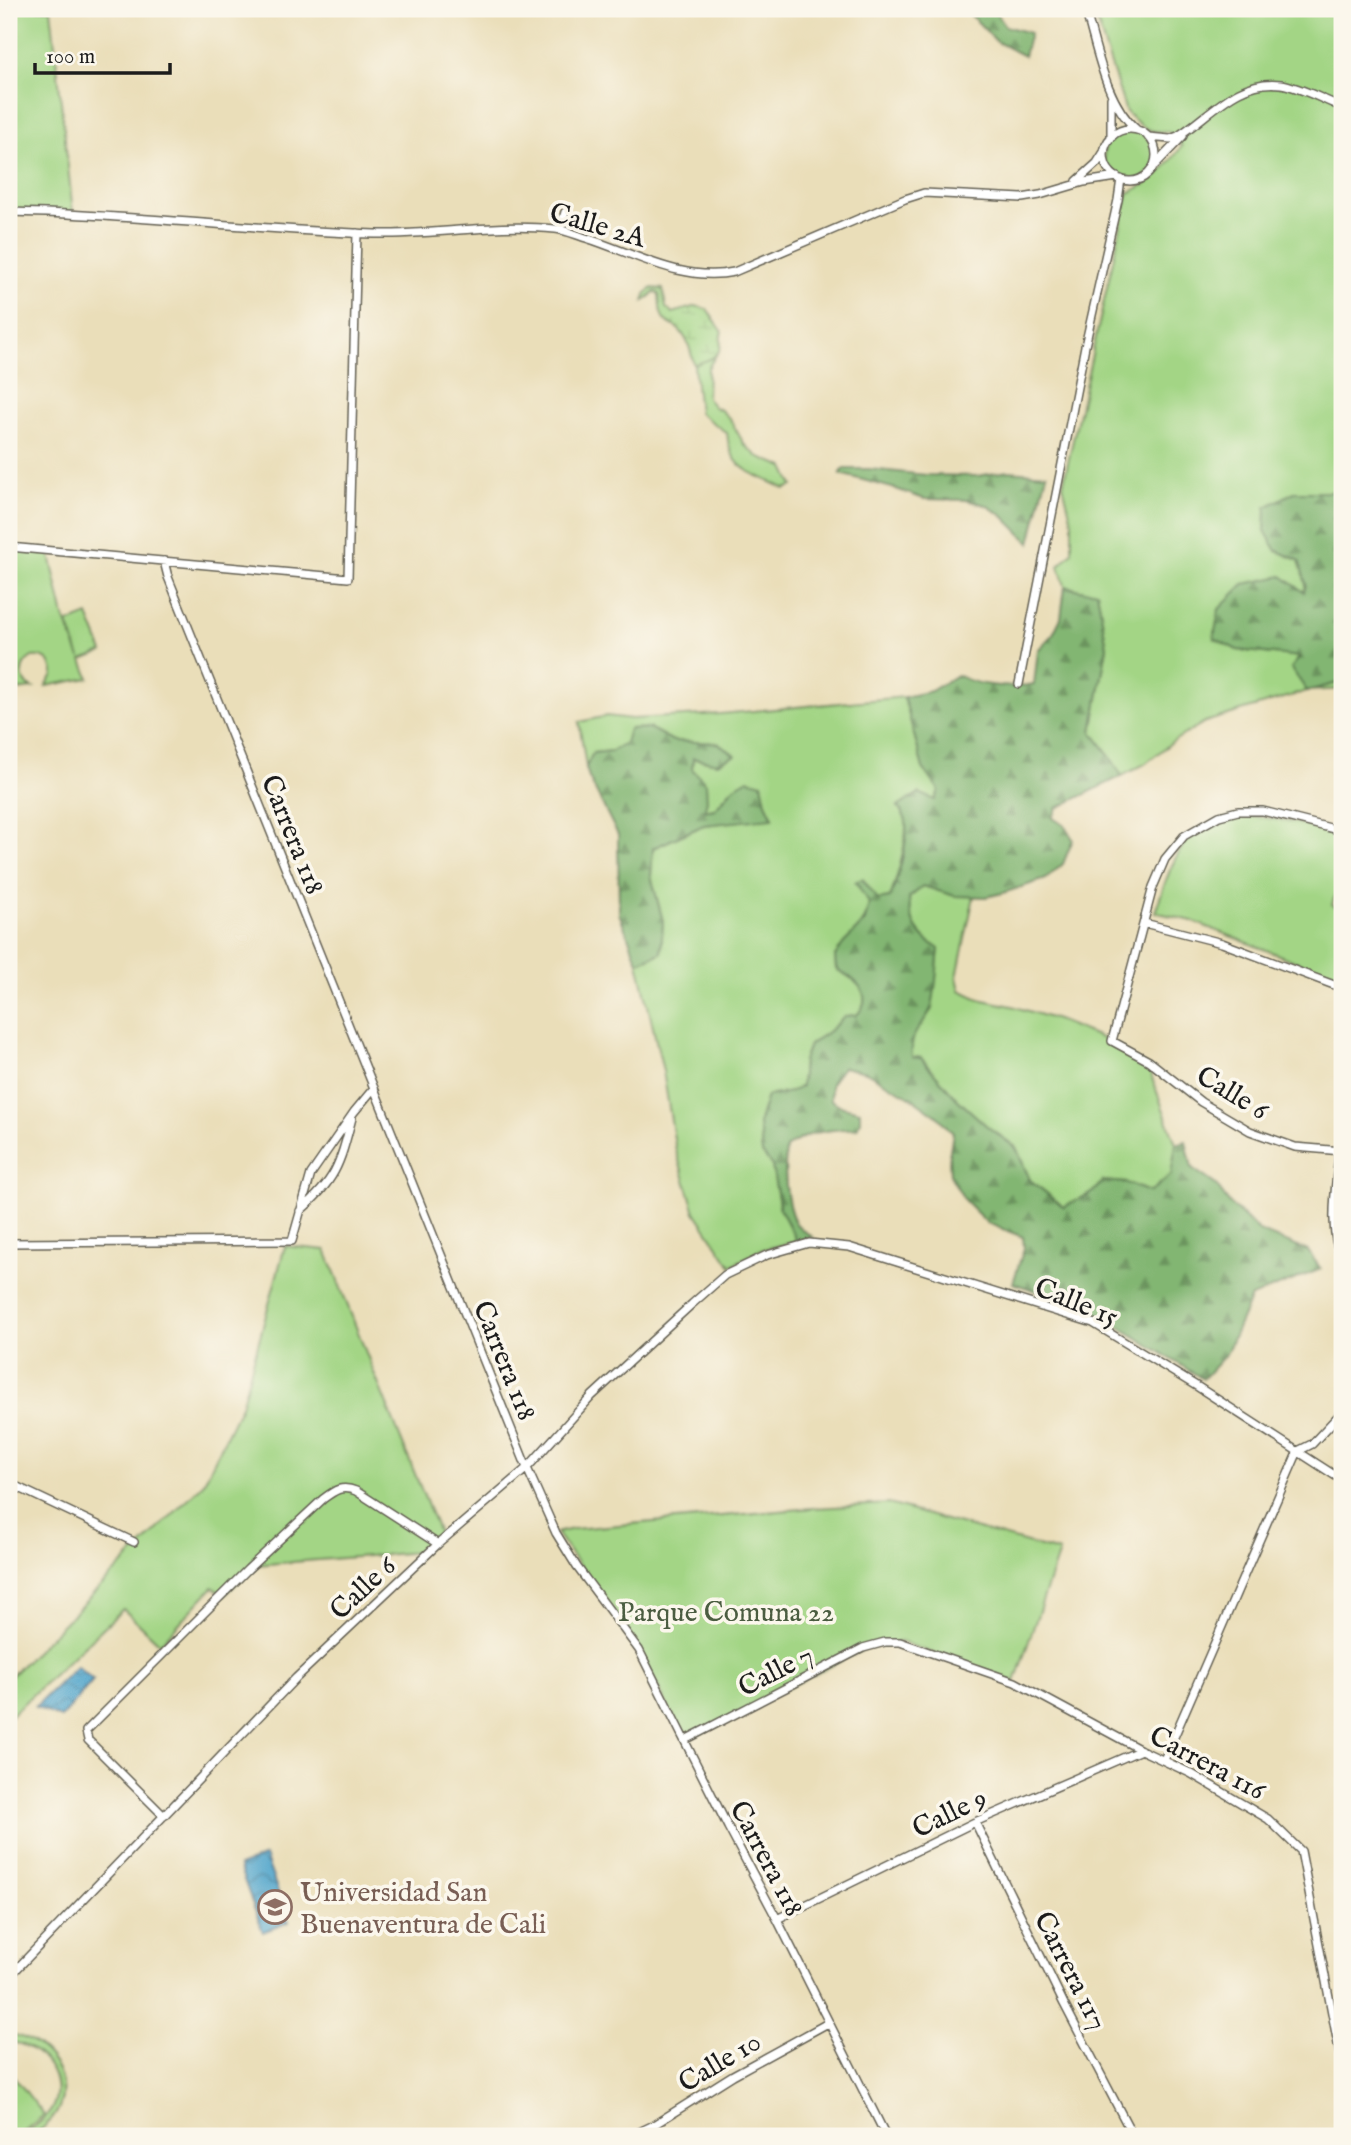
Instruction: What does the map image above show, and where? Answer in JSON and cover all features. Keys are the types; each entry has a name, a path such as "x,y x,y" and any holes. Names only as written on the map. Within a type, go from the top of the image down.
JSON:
{"street":[{"path":"1085,9 1111,94 1126,120 1148,137 1154,147 1156,154 1153,166"},
{"path":"1111,94 1111,138 1105,151 1107,166 1119,178 1130,181 1144,177 1188,130 1239,91 1259,85 1282,84 1342,107"},
{"path":"1111,138 1124,130 1139,131"},
{"path":"1148,137 1170,139 1188,130"},
{"name":"Calle 2A","path":"9,212 73,213 357,233 426,234 518,227 560,230 681,271 721,274 734,272 924,193 1022,198 1040,195 1084,177 1105,151"},
{"path":"1019,684 1085,346 1118,200 1119,178"},
{"name":"Calle 2A","path":"1072,184 1119,178"},
{"path":"1118,200 1130,181"},
{"path":"560,230 565,212"},
{"path":"9,547 348,578 357,233"},
{"name":"Carrera 118","path":"164,561 168,577 527,1468 556,1533 577,1567 639,1650 886,2136"},
{"path":"1342,831 1263,811 1238,811 1219,816 1184,836 1165,859 1153,887 1144,923 1222,943 1342,988"},
{"name":"Calle 6","path":"1144,923 1112,1041 1149,1061 1201,1102 1250,1132 1295,1147 1341,1151"},
{"path":"9,1243 292,1241 311,1174 374,1088"},
{"path":"299,1212 334,1175 354,1112"},
{"path":"1341,1151 1334,1234 1342,1258"},
{"name":"Calle 15","path":"766,1255 809,1243 849,1247 1093,1323 1342,1480"},
{"name":"Calle 6","path":"9,1977 296,1678 438,1544 527,1468 592,1396 692,1304 725,1275 766,1255"},
{"path":"1164,1760 1298,1451 1312,1444 1342,1412"},
{"path":"9,1483 134,1542"},
{"path":"164,1816 88,1740 86,1731 248,1569 323,1499 334,1490 344,1487 356,1491 438,1544"},
{"name":"Carrera 116","path":"885,1642 901,1642 1015,1682 1164,1760 1268,1819 1301,1850 1342,2064"},
{"name":"Calle 7","path":"685,1740 863,1648 885,1642"},
{"name":"Calle 9","path":"777,1919 975,1822 1141,1750"},
{"name":"Carrera 117","path":"975,1822 1064,2004 1133,2136"},
{"name":"Calle 10","path":"631,2136 652,2126 733,2075 828,2024"}],"green space":[{"path":"9,9 51,9 73,213 9,212"},
{"path":"965,9 994,9 1005,26 1030,33 1024,56 997,42"},
{"path":"1093,9 1342,9 1342,492 1294,492 1277,551 1299,560 1306,584 1304,593 1299,589 1237,650 1301,657 1307,691 1205,722 1172,742 1145,764 1122,776 1092,732 1107,647 1097,591 1065,586 1059,566 1072,552 1072,522 1063,485 1128,193 1158,174 1182,146 1168,131 1149,130 1126,112"},
{"path":"1130,129 1140,131 1148,137 1154,145 1154,165 1148,173 1140,179 1130,181 1120,179 1112,173 1106,165 1104,155 1106,145 1112,137 1120,131"},
{"path":"652,288 663,289 666,308 673,313 696,306 707,309 722,331 720,349 716,355 694,365 684,336 663,318 659,294 655,292 644,301 645,294"},
{"path":"716,355 708,368 707,398 730,419 744,444 757,456 784,467 793,486 785,489 746,470 733,456 727,433 699,413 694,365"},
{"path":"843,469 926,475 977,476 1008,471 1047,474 1030,543 1003,516 986,505 966,500 924,499 840,474"},
{"path":"1294,492 1342,492 1342,682 1307,691 1291,668 1300,657 1237,650 1214,638 1219,609 1244,584 1282,576 1304,592 1306,584 1299,560 1277,551 1265,531 1266,507"},
{"path":"9,547 49,551 64,617 80,658 68,623 88,615 103,652 82,660 89,678 46,686 53,675 52,666 44,658 32,657 24,665 22,673 25,681 33,688 9,691"},
{"path":"1065,586 1097,591 1107,647 1092,732 1122,776 1057,808 1053,818 1064,825 1073,839 1063,864 1046,879 986,897 955,896 923,886 909,898 916,928 939,949 932,1006 914,1036 912,1057 921,1058 957,1099 1016,1148 1030,1180 1064,1207 1093,1192 1103,1181 1126,1183 1150,1192 1171,1175 1176,1144 1186,1141 1192,1168 1216,1185 1230,1204 1259,1231 1308,1251 1321,1269 1251,1297 1226,1354 1203,1379 1091,1309 1013,1283 1024,1248 1023,1237 987,1223 965,1201 950,1175 949,1156 953,1133 937,1116 912,1098 866,1072 843,1067 831,1083 831,1100 843,1107 860,1111 857,1128 811,1134 786,1148 789,1205 796,1224 812,1237 797,1241 780,1209 772,1166 762,1153 759,1122 767,1096 791,1092 801,1086 803,1061 809,1045 846,1016 857,1015 862,1007 864,1000 860,987 836,969 835,956 865,921 869,903 855,882 862,879 878,900 890,898 905,840 906,821 898,807 919,793 935,800 939,790 923,768 904,697 931,691 957,675 995,686 1034,684 1038,650 1053,634 1061,618"},
{"path":"1342,682 1342,689 1307,691"},
{"path":"904,697 923,768 940,790 936,801 898,806 905,819 906,831 890,898 878,900 863,879 869,902 868,910 861,925 835,956 836,969 861,987 864,994 862,1007 857,1015 846,1016 809,1045 803,1061 801,1086 791,1092 767,1096 759,1122 762,1153 772,1166 780,1209 797,1241 760,1250 731,1266 695,1212 676,1151 663,1071 638,962 661,953 663,921 651,876 653,848 704,825 773,817 766,803 762,783 733,788 715,809 703,811 692,769 693,758 717,763 735,755 718,743 673,741 649,728 612,751 593,753 586,767 579,722 607,716 632,719 720,714"},
{"path":"649,728 673,741 718,743 735,755 717,763 693,758 692,769 706,783 707,801 704,811 715,809 733,788 748,779 762,783 766,803 773,818 704,825 653,848 651,876 663,921 661,953 638,962 619,913 618,835 586,767 593,753 612,751 625,743 629,729"},
{"path":"1232,816 1294,822 1342,836 1342,874 1332,905 1342,908 1342,978 1192,921 1155,912 1173,864 1189,838 1203,828"},
{"path":"923,886 955,896 974,896 957,977 960,990 979,999 1057,1020 1104,1039 1149,1070 1176,1144 1172,1175 1150,1192 1126,1183 1103,1181 1093,1192 1064,1207 1030,1180 1016,1147 988,1127 957,1099 921,1058 912,1057 911,1046 915,1032 932,1009 939,949 916,928 911,915 909,898"},
{"path":"285,1246 326,1250 439,1533 419,1552 255,1565 224,1596 213,1587 160,1644 123,1609 9,1717 9,1678 203,1484 241,1406"},
{"name":"Parque Comuna 22","path":"889,1504 1059,1552 1015,1682 901,1642 872,1645 685,1740 639,1650 556,1533 573,1529 813,1508"},
{"path":"9,2034 25,2038 39,2046 58,2070 62,2084 62,2099 56,2113 35,2134 22,2136 42,2121 51,2110 56,2098 54,2075 41,2056 20,2044 9,2042"},
{"path":"9,2070 44,2115 18,2136 9,2136"}],"water":[{"path":"77,1666 93,1680 61,1718 35,1707"},
{"path":"265,1856 289,1922 263,1932 239,1866"}],"place":[{"name":"Universidad San Buenaventura de Cali","path":"275,1907"}]}
